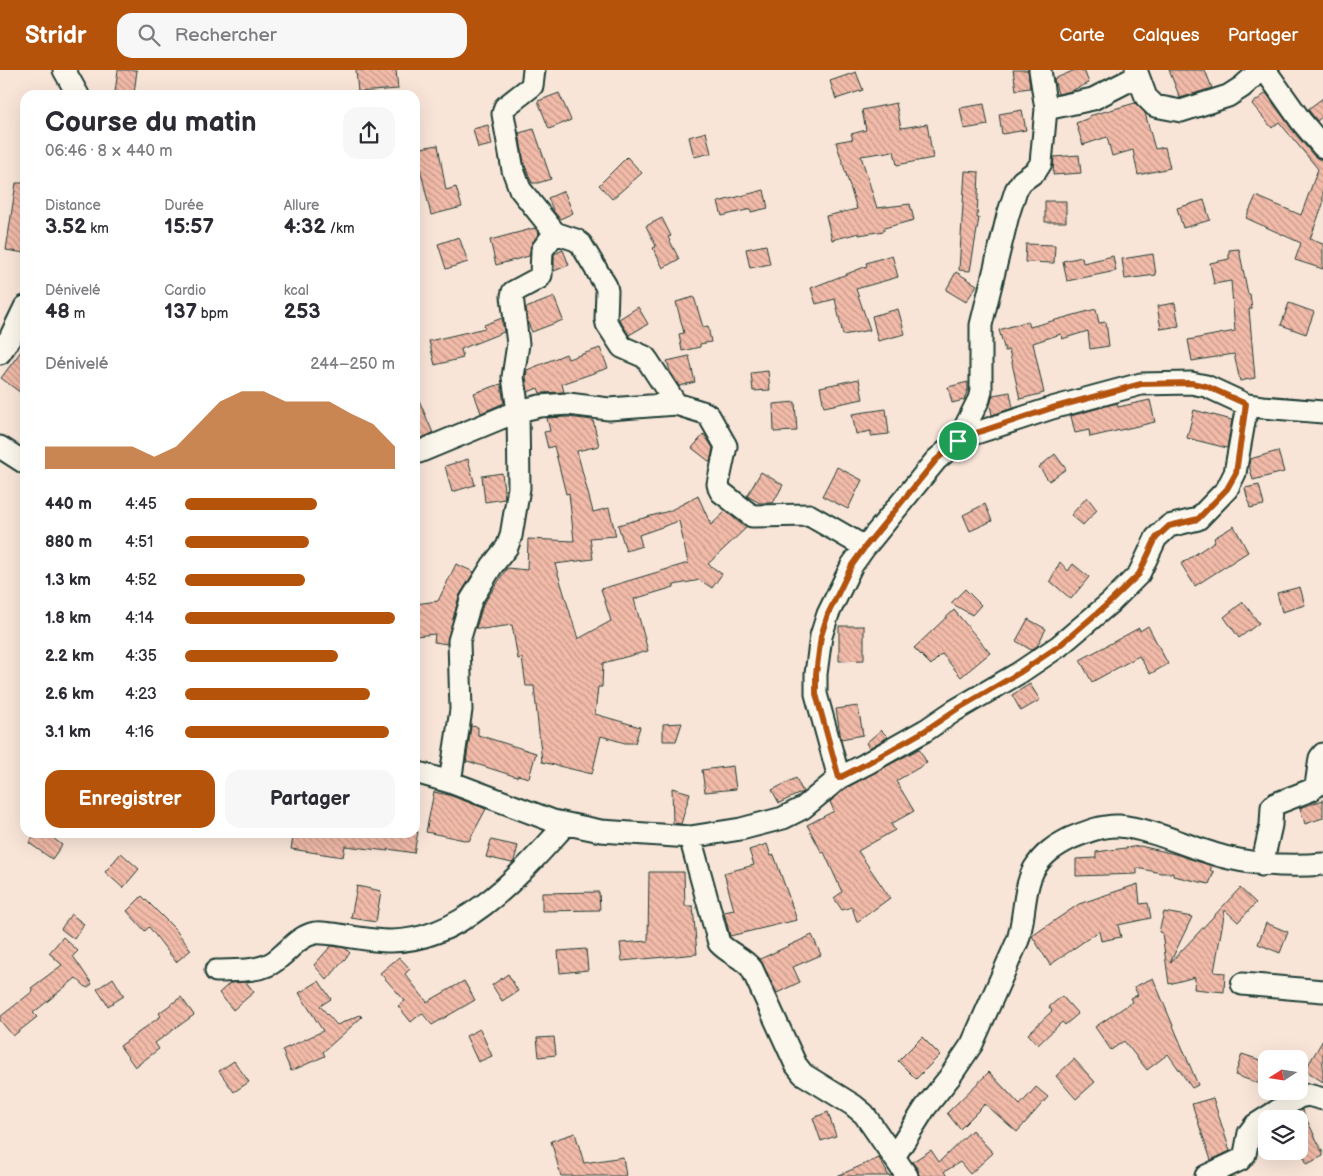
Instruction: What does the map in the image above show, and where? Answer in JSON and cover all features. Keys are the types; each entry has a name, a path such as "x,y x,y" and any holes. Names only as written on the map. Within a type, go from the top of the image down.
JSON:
{"street":[{"path":"534,70 532,86 505,107 502,114 513,170 520,189 555,234 576,240 581,244 606,286 606,319 608,324 622,347 645,357 676,404"},
{"path":"839,778 816,694 816,674 821,636 828,614 852,565 947,450 979,399 981,391 981,325 1008,215 1016,190 1022,181 1036,171 1041,163 1046,110 1040,70"},
{"path":"1046,110 1093,98 1137,73 1146,97 1155,106 1181,111 1228,96 1242,87 1261,70"},
{"path":"1265,70 1301,121 1323,147"},
{"path":"450,782 462,710 459,641 471,600 492,566 507,547 511,536 519,488 518,412 513,377 518,336 512,296 513,292 539,278 541,275 542,250 555,234"},
{"path":"0,353 20,317"},
{"path":"947,450 970,435 1052,408 1141,384 1191,383 1206,386 1246,404 1262,408 1323,412"},
{"path":"420,450 518,412 555,404 609,409 676,404 706,413 709,416 726,446 718,484 719,488 721,492 752,516 809,515 865,547"},
{"path":"420,773 450,782 553,821 601,831 690,838 741,829 783,818 803,808 839,778 926,730 1042,658 1088,622 1134,580 1156,538 1169,526 1198,519 1227,489 1236,473 1246,404"},
{"path":"0,447 20,459"},
{"path":"1262,865 1271,825 1272,807 1316,786 1320,758 1323,754"},
{"path":"216,971 264,967 275,961 296,941 306,935 319,932 390,941 418,939 449,927 493,898 518,875 566,824"},
{"path":"894,1157 925,1108 949,1078 977,1033 1018,940 1029,882 1042,858 1054,847 1082,833 1118,826 1148,833 1226,858 1262,865 1323,864"},
{"path":"690,838 719,943 725,950 746,961 752,970 796,1065 803,1074 864,1114 907,1176"},
{"path":"1242,984 1323,992"},
{"path":"1206,1176 1240,1160 1245,1154 1249,1132 1255,1124 1300,1097 1308,1095 1323,1100"}],"building":[{"path":"118,70 137,70 134,90 115,90"},
{"path":"356,70 396,70 398,89 358,90"},
{"path":"1013,70 1028,70 1030,88 1016,90"},
{"path":"1075,70 1084,70 1089,83 1071,91 1058,94 1054,79"},
{"path":"1169,70 1205,70 1212,88 1180,98"},
{"path":"856,72 863,90 836,99 830,81"},
{"path":"559,93 571,120 549,129 538,101"},
{"path":"1266,93 1313,155 1318,159 1323,159 1323,204 1310,239 1323,244 1323,269 1295,260 1301,243 1246,218 1256,196 1301,215 1318,169 1279,122 1272,128 1252,104"},
{"path":"1323,98 1323,116 1317,121 1308,109"},
{"path":"896,103 901,128 927,124 933,158 897,165 894,151 861,156 877,208 910,204 914,220 884,228 884,231 859,235 859,233 832,240 826,216 857,209 836,142 853,139 851,134 866,130 862,110"},
{"path":"1135,103 1145,113 1155,149 1165,147 1170,168 1138,175 1133,150 1112,156 1107,137 1083,145 1076,123 1089,118 1089,116"},
{"path":"984,104 988,125 964,129 960,108"},
{"path":"1022,110 1026,130 1002,134 999,114"},
{"path":"488,125 492,145 478,148 473,129"},
{"path":"534,129 551,179 538,183 532,183 524,163 519,133"},
{"path":"706,132 711,153 694,157 689,137"},
{"path":"438,145 446,190 456,187 462,207 431,215 420,168 420,148"},
{"path":"1079,155 1081,173 1053,175 1054,157"},
{"path":"627,157 642,173 612,199 599,185"},
{"path":"965,171 979,172 977,218 979,218 970,271 959,270"},
{"path":"16,183 20,183 20,252 6,250"},
{"path":"764,190 768,208 751,212 751,209 722,216 718,202"},
{"path":"564,191 573,213 560,219 554,212 548,198"},
{"path":"1204,200 1210,220 1183,228 1177,208"},
{"path":"1045,201 1066,201 1066,222 1045,222"},
{"path":"662,218 671,236 668,237 679,259 663,268 653,248 656,246 646,226"},
{"path":"535,228 539,233 532,243 529,256 496,265 490,240"},
{"path":"459,237 468,262 446,269 438,244"},
{"path":"1026,244 1055,245 1054,263 1025,262"},
{"path":"766,245 770,264 750,268 746,249"},
{"path":"1239,249 1252,309 1249,309 1255,378 1240,381 1234,354 1192,361 1188,340 1235,331 1231,281 1214,284 1210,263 1229,259 1229,250"},
{"path":"563,250 569,265 554,271 554,254"},
{"path":"1153,254 1156,275 1125,279 1122,259"},
{"path":"892,255 898,277 856,289 870,330 843,335 835,299 816,304 811,288 867,266 866,263"},
{"path":"1113,256 1116,271 1067,281 1063,261 1082,257 1083,263"},
{"path":"956,272 977,285 966,302 946,290"},
{"path":"554,297 563,320 532,332 528,323 526,308"},
{"path":"694,297 703,327 708,326 711,342 700,344 700,347 682,351 679,334 684,333 676,302"},
{"path":"1175,303 1179,326 1161,329 1157,306"},
{"path":"1289,303 1314,312 1306,334 1281,325"},
{"path":"638,307 648,324 629,335 619,319"},
{"path":"898,309 905,334 878,341 872,316"},
{"path":"1096,309 1099,323 1106,322 1109,346 1090,349 1088,331 1062,339 1061,334 1033,343 1044,393 1020,399 1009,350 1005,351 999,330 1028,321 1030,327"},
{"path":"502,318 504,332 461,349 463,358 435,365 429,341 485,328 484,325"},
{"path":"600,348 608,368 562,384 564,392 540,393 538,388 528,392 527,370 566,354 568,359"},
{"path":"20,353 20,392 1,378"},
{"path":"689,356 695,382 679,386 670,371 667,361"},
{"path":"768,371 770,390 753,391 751,373"},
{"path":"859,379 863,399 824,407 820,387"},
{"path":"968,382 968,389 964,400 952,403 948,387"},
{"path":"501,384 504,403 481,413 474,393"},
{"path":"1010,392 1013,408 992,415 990,405 993,395"},
{"path":"1150,400 1155,422 1090,437 1089,430 1075,433 1071,416 1117,403 1118,407"},
{"path":"795,402 797,431 774,432 773,404"},
{"path":"420,403 433,433 420,439"},
{"path":"886,409 889,434 871,436 871,431 856,434 852,414"},
{"path":"1194,410 1232,420 1227,448 1187,438"},
{"path":"568,417 593,420 599,446 577,451 593,512 609,508 616,536 590,538 593,559 555,564 578,639 611,621 601,589 688,563 679,521 639,535 642,546 626,551 618,525 669,511 698,496 711,525 726,511 746,528 708,564 722,574 712,588 700,580 674,585 674,587 634,599 648,651 603,663 602,687 598,687 595,714 640,727 635,743 625,743 601,736 592,774 542,762 534,686 526,686 522,658 518,659 512,625 483,629 476,628 483,605 507,568 527,570 528,539 574,541 569,493 566,494 554,446 548,448 544,432 550,431 547,418"},
{"path":"704,434 713,448 710,462 692,448"},
{"path":"1278,451 1284,472 1253,480 1249,465 1250,459"},
{"path":"1055,454 1066,469 1049,481 1039,467"},
{"path":"468,459 475,485 452,492 445,466"},
{"path":"837,467 862,480 848,509 822,496"},
{"path":"761,472 783,485 773,503 760,503 747,496"},
{"path":"502,473 505,499 485,502 482,476"},
{"path":"1259,485 1264,505 1250,508 1245,488"},
{"path":"1087,497 1097,510 1083,525 1071,515"},
{"path":"985,504 992,521 970,531 963,515"},
{"path":"1234,526 1248,552 1195,586 1181,564 1215,541 1214,538"},
{"path":"1060,562 1068,571 1073,564 1089,577 1071,599 1050,581"},
{"path":"456,564 474,572 459,596 447,644 434,642 435,634 420,636 420,603 438,601"},
{"path":"1300,587 1305,605 1282,612 1277,593"},
{"path":"965,589 981,605 972,615 951,603"},
{"path":"1243,602 1259,623 1239,638 1224,617"},
{"path":"954,610 990,653 961,677 942,654 931,665 914,648"},
{"path":"1028,619 1046,629 1037,646 1031,650 1016,641"},
{"path":"839,626 864,626 864,660 839,661"},
{"path":"1148,626 1168,664 1150,674 1139,656 1092,682 1080,660 1139,628 1140,631"},
{"path":"1030,684 1040,700 1021,711 1012,695"},
{"path":"858,706 863,735 841,739 836,709"},
{"path":"682,723 676,741 663,741 663,724"},
{"path":"471,726 478,727 478,735 536,753 529,778 518,775 517,777 467,761 466,763"},
{"path":"881,730 888,737 869,748 866,743"},
{"path":"919,749 927,763 896,781 914,811 891,824 895,830 858,851 890,898 857,922 852,907 842,910 834,898 842,892 824,852 822,853 807,825 834,811 830,802 846,788"},
{"path":"733,766 736,789 705,792 702,770"},
{"path":"796,778 803,792 779,803 772,790"},
{"path":"672,788 690,793 681,824 673,823"},
{"path":"434,792 449,795 486,809 469,841 426,832"},
{"path":"1323,800 1323,818 1305,824 1300,808"},
{"path":"33,838 53,838 62,845 52,859 29,843"},
{"path":"293,838 417,838 414,853 345,846 343,857 291,849"},
{"path":"491,840 518,846 512,863 486,857"},
{"path":"767,844 771,856 774,855 797,920 730,936 724,912 734,910 724,873 754,865 749,850"},
{"path":"1140,846 1175,854 1212,866 1210,870 1214,872 1209,884 1173,876 1173,873 1161,873 1137,868 1137,874 1076,876 1076,859 1096,858 1096,852"},
{"path":"121,853 139,869 123,888 105,872"},
{"path":"649,872 684,872 685,906 693,906 697,954 622,961 620,943 648,941"},
{"path":"1138,884 1140,904 1148,903 1151,918 1118,925 1121,937 1101,941 1099,931 1050,965 1032,936 1079,904"},
{"path":"357,886 381,891 376,922 351,918"},
{"path":"1240,888 1256,903 1238,922 1225,910 1214,972 1225,973 1224,992 1194,989 1195,977 1169,984 1162,933 1159,932 1164,912 1192,917 1170,963"},
{"path":"599,892 600,910 542,911 542,893"},
{"path":"142,896 175,929 191,950 176,962 149,927 145,931 127,911"},
{"path":"71,914 84,924 74,939 61,929"},
{"path":"1266,923 1288,932 1280,953 1258,944"},
{"path":"812,935 821,955 793,967 800,982 777,993 760,959"},
{"path":"63,937 78,951 73,956 92,984 87,988 76,978 33,1013 37,1017 13,1036 0,1020 0,1017 33,991 31,988 62,965 49,953"},
{"path":"331,946 345,948 350,953 327,980 314,965"},
{"path":"586,949 588,970 560,973 558,951"},
{"path":"399,957 410,969 405,974 427,1002 464,981 475,1000 432,1025 422,1013 411,1022 398,1006 405,1001 380,973"},
{"path":"508,974 518,991 502,1001 492,985"},
{"path":"113,978 124,996 108,1006 97,989"},
{"path":"1153,978 1198,1085 1192,1088 1168,1054 1147,1070 1124,1041 1111,1050 1095,1027 1132,1002 1130,998 1138,995 1134,987"},
{"path":"319,981 331,999 320,1006 337,1025 360,1015 362,1017 323,1052 325,1056 291,1071 282,1050 323,1031 299,993"},
{"path":"246,982 254,992 233,1010 219,993 230,983"},
{"path":"1062,996 1078,1014 1065,1025 1062,1022 1038,1045 1028,1034 1052,1011 1049,1007"},
{"path":"181,997 194,1015 155,1043 159,1049 135,1067 120,1046 161,1016 159,1013"},
{"path":"480,1029 492,1056 478,1062 466,1036"},
{"path":"554,1037 556,1055 539,1057 537,1038"},
{"path":"922,1037 940,1055 916,1079 898,1061"},
{"path":"1323,1040 1323,1082 1308,1072 1308,1065"},
{"path":"1242,1054 1258,1059 1258,1083 1235,1075"},
{"path":"1074,1059 1095,1082 1076,1099 1056,1076"},
{"path":"234,1061 249,1082 234,1092 219,1071"},
{"path":"989,1072 1020,1105 1036,1087 1048,1097 1017,1132 985,1104 960,1129 947,1113"},
{"path":"1213,1098 1230,1151 1211,1160 1192,1104"},
{"path":"828,1112 836,1136 821,1141 813,1118"},
{"path":"1308,1122 1323,1156 1307,1164 1305,1160 1308,1160"},
{"path":"972,1130 993,1153 970,1174 960,1162 944,1172 947,1176 919,1176 918,1169 912,1162 931,1150 939,1162"},
{"path":"575,1133 584,1163 623,1157 626,1176 561,1176 551,1141"},
{"path":"879,1158 889,1176 837,1176"}],"route":[{"path":"1191,383 1206,386 1246,404 1236,473 1227,489 1198,519 1169,526 1156,538 1139,574 1110,602 1059,646 1019,673 954,711 926,730 839,778 816,694 816,674 821,636 828,614 852,565 865,547 936,460 958,441 970,435 1052,408 1141,384 1191,383"}]}
